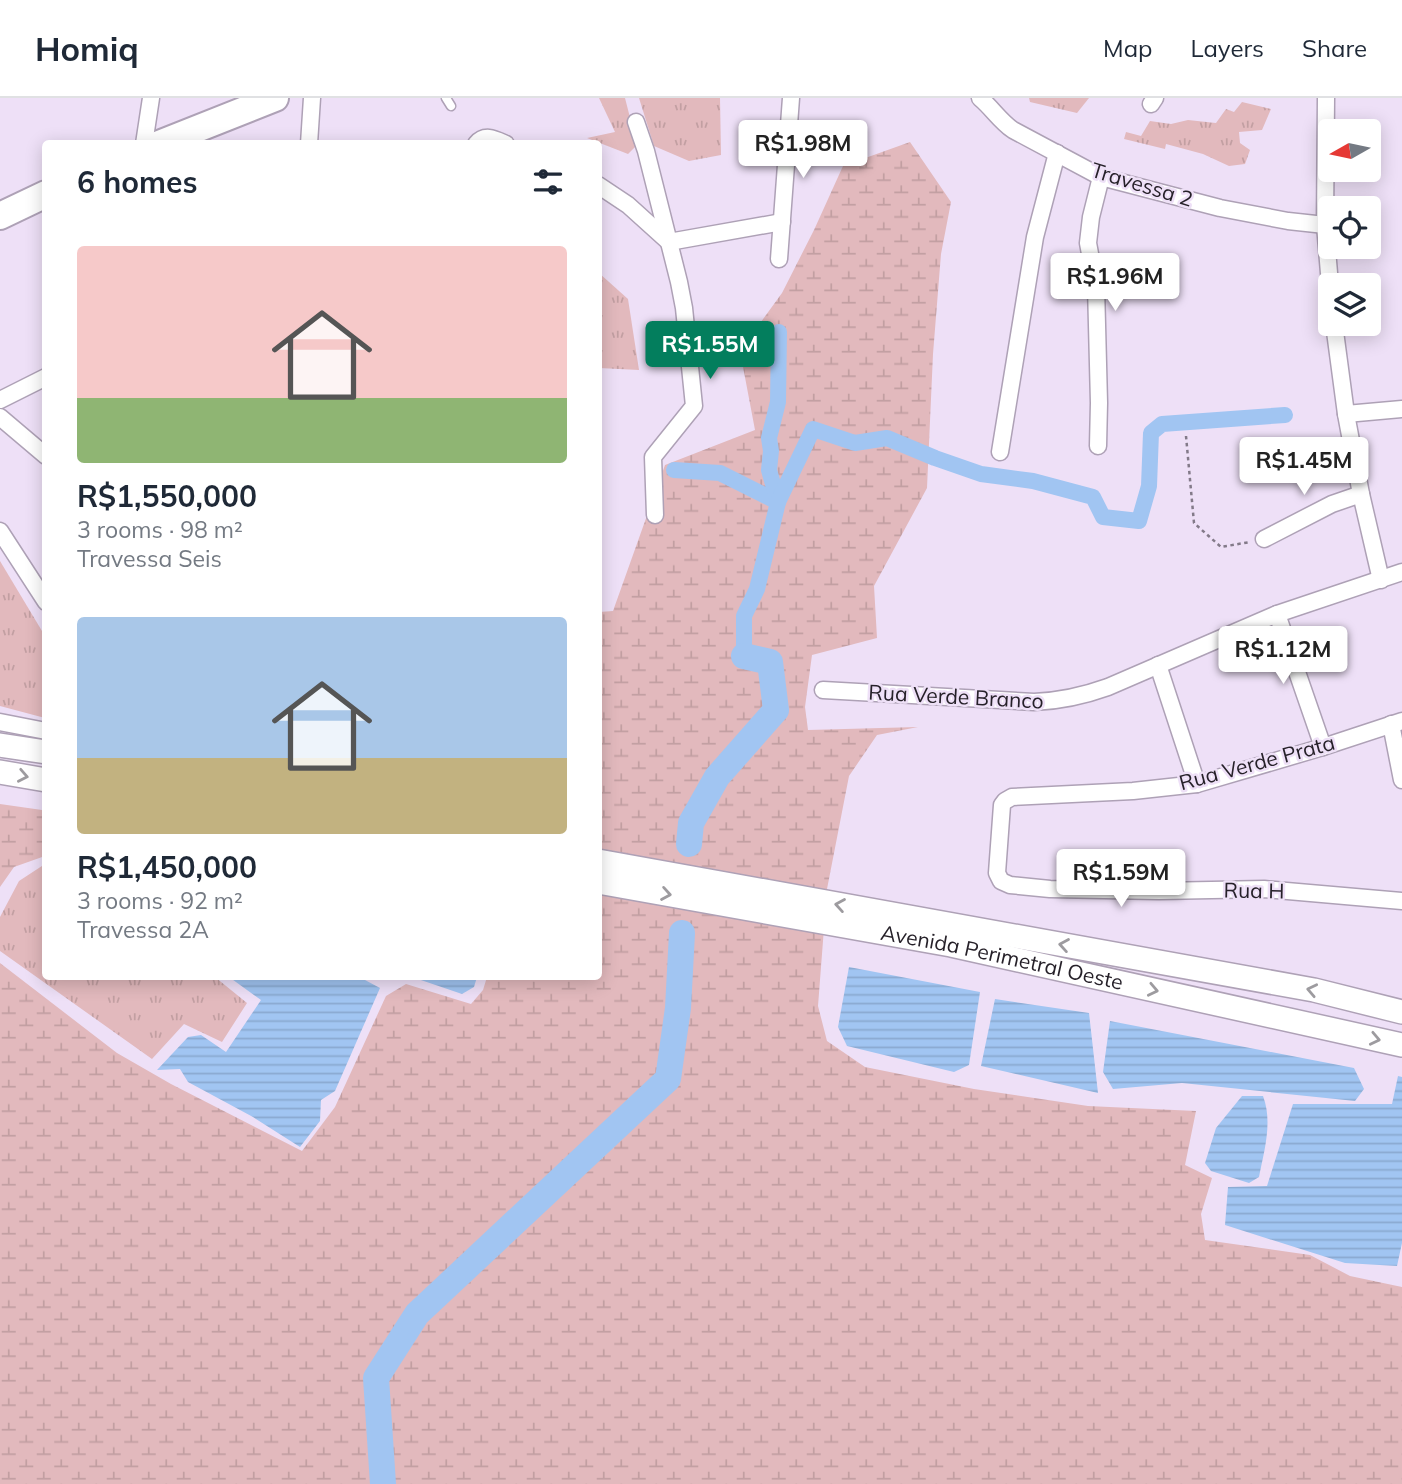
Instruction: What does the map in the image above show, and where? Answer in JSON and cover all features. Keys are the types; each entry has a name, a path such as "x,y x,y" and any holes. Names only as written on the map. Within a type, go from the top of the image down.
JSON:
{"main road":[{"path":"169,140 275,98"},
{"path":"0,216 42,196"},
{"path":"0,745 42,751"},
{"path":"0,772 42,779"},
{"name":"Avenida Perimetral Oeste","path":"602,862 1314,990 1402,1012"},
{"name":"Avenida Perimetral Oeste","path":"602,883 951,945 1402,1045"}],"street":[{"path":"145,140 151,98"},
{"path":"309,140 312,98"},
{"path":"779,259 791,98"},
{"path":"1325,98 1325,196"},
{"name":"Travessa 2","path":"985,100 1006,124 1101,177 1220,208 1318,224"},
{"path":"636,122 646,151 679,282 694,406 653,457 656,515"},
{"path":"479,140 485,137 497,140"},
{"path":"1000,452 1035,237 1057,153"},
{"path":"1098,446 1096,286 1088,243 1101,177"},
{"path":"602,188 628,205 669,242"},
{"path":"669,242 782,222"},
{"path":"1336,336 1346,414 1381,580"},
{"path":"0,400 42,379"},
{"path":"1346,414 1402,408"},
{"path":"0,417 42,453"},
{"path":"1264,539 1332,504 1361,494"},
{"path":"0,531 42,597"},
{"name":"Rua Verde Branco","path":"823,690 1034,702 1084,695 1277,614 1402,572"},
{"path":"1277,614 1324,747"},
{"path":"1158,665 1197,784"},
{"path":"0,722 42,730"},
{"path":"1396,722 1402,780"},
{"name":"Rua Verde Prata","path":"1026,796 1133,791 1197,784 1324,747 1396,722"},
{"name":"Rua H","path":"1026,796 1008,799 1002,806 997,873 1001,881 1010,885 1050,889 1159,891 1264,889 1402,901"}],"lane":[{"path":"446,98 451,106"}],"path":[{"path":"1186,436 1194,523 1221,547 1264,539"}],"green space":[{"path":"599,98 625,98 637,145 628,154 602,144 602,140 587,138 615,132"},
{"path":"639,98 720,98 721,155 689,161 654,146"},
{"path":"1029,98 1089,98 1077,113 1030,102"},
{"path":"1242,102 1271,109 1262,130 1239,132 1240,143 1250,150 1245,164 1229,166 1203,154 1166,144 1165,149 1124,139 1126,132 1141,136 1150,121 1171,124 1188,120 1216,123 1226,109 1234,112"},
{"path":"910,142 951,202 941,254 927,488 874,586 877,638 812,655 805,707 808,730 918,727 877,735 849,776 827,889 818,1006 827,1041 865,1067 974,1089 1088,1106 1196,1111 1185,1165 1212,1178 1201,1214 1205,1240 1310,1255 1350,1276 1402,1287 1402,1484 0,1484 0,963 117,1053 171,1084 302,1151 335,1107 386,996 406,984 471,1004 483,990 486,980 602,980 602,612 613,611 665,465 755,430 740,351 782,293 843,166"},
{"path":"602,276 628,299 639,370 602,368"},
{"path":"0,561 42,631 42,717 0,706"},
{"path":"0,804 42,810 42,857 14,867 0,887"},
{"path":"42,866 42,980 219,980 247,1003 222,1042 184,1024 152,1059 0,951 0,917 19,881"}],"water":[{"path":"849,967 980,992 969,1065 954,1072 847,1046 838,1027"},
{"path":"233,980 365,980 380,988 335,1091 321,1100 320,1121 300,1147 253,1117 188,1082 180,1069 157,1070 188,1037 201,1035 226,1052 261,1000"},
{"path":"421,980 476,980 474,987 462,994"},
{"path":"995,999 1089,1013 1098,1093 981,1066"},
{"path":"1110,1021 1354,1068 1364,1089 1355,1101 1182,1083 1113,1089 1103,1072"},
{"path":"1398,1076 1402,1077 1402,1243 1397,1266 1345,1263 1225,1225 1228,1187 1267,1186 1293,1104 1392,1104"},
{"path":"1242,1096 1263,1096 1267,1116 1267,1136 1259,1177 1249,1183 1211,1171 1205,1163 1216,1128"}],"waterway":[{"path":"778,502 769,470 769,438 778,402 779,332"},
{"path":"744,656 744,616 757,589 778,502 813,429 855,443 887,438 981,474 1033,481 1093,497 1103,517 1139,521 1149,486 1151,433 1162,424 1285,415"},
{"path":"674,470 720,473 778,502"},
{"path":"689,844 691,823 717,777 776,710 770,662 744,656"},
{"path":"383,1484 376,1378 417,1314 668,1079 678,1008 682,933"}]}
